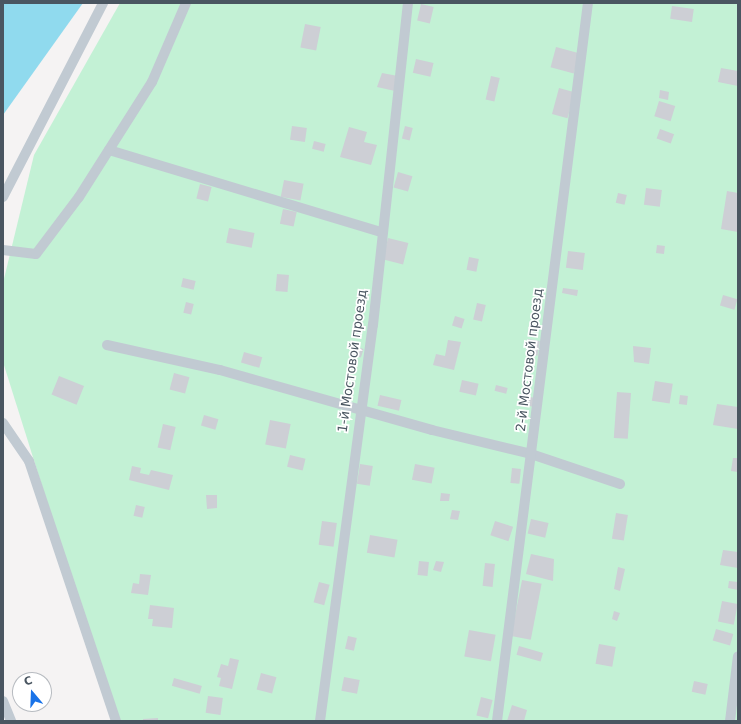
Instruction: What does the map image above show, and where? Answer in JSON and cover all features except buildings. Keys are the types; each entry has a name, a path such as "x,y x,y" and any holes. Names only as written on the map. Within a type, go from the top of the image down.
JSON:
{"lane":[{"path":"3,197 103,3"},
{"path":"3,250 36,254 109,150 152,82 186,3"},
{"name":"1-й Мостовой проезд","path":"320,721 359,410 372,325 381,232 408,3"},
{"name":"2-й Мостовой проезд","path":"497,721 588,3"},
{"path":"109,150 381,232"},
{"path":"107,345 220,370 359,410 531,454 620,484"},
{"path":"3,423 29,461 116,721"},
{"path":"730,721 738,656"},
{"path":"3,701 11,721"}],"green space":[{"path":"120,3 738,3 738,721 116,721 3,362 3,283 34,155"}],"water":[{"path":"3,3 83,3 3,115"}]}
